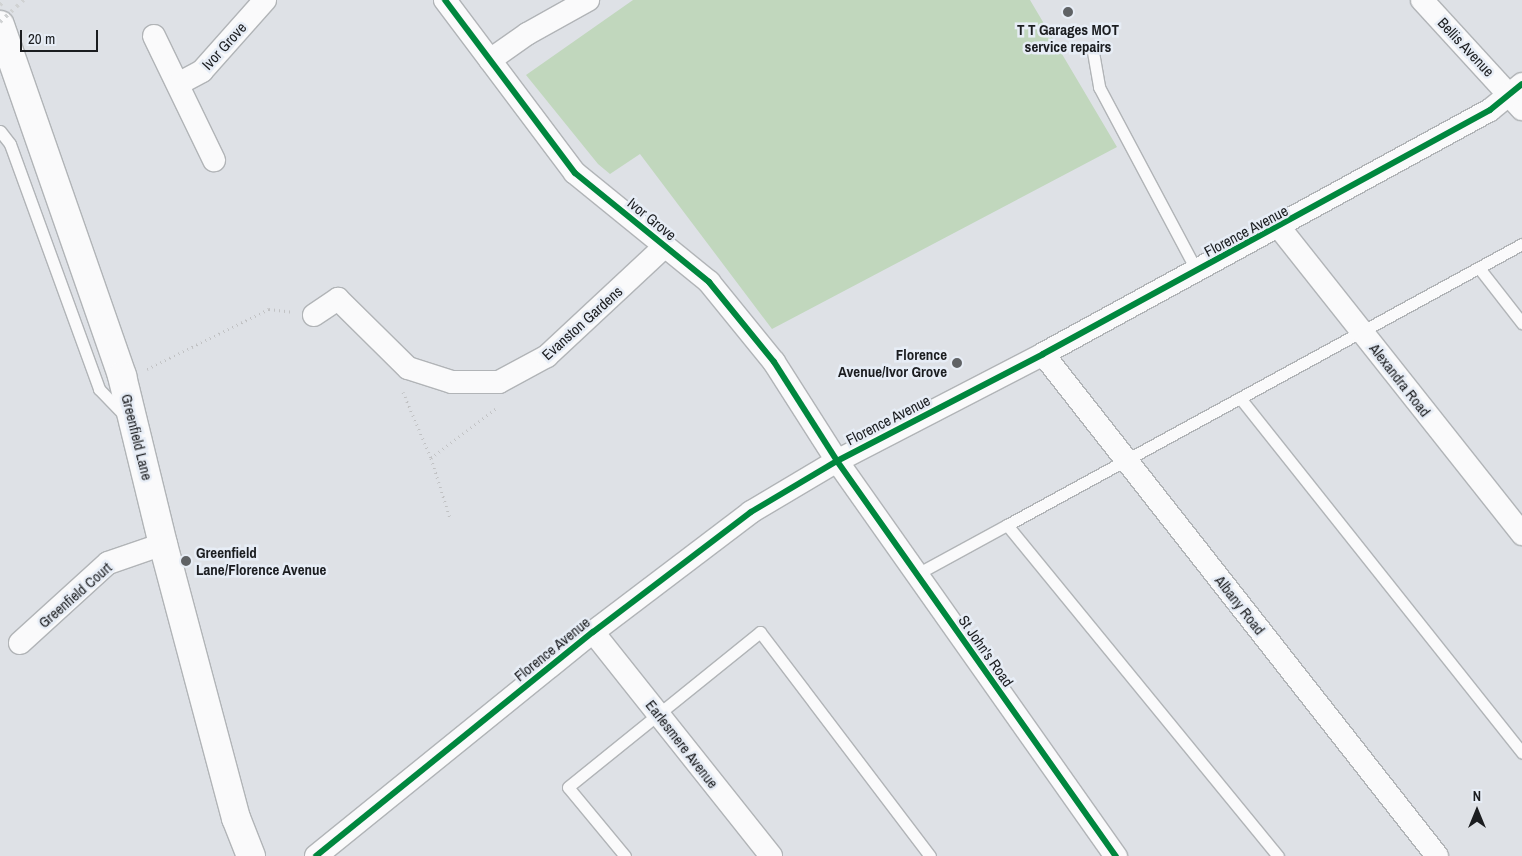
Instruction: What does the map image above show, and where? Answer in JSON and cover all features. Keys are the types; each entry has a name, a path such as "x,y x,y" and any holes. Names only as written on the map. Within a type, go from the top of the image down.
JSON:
{"street":[{"name":"Ivor Grove","path":"178,84 202,71 265,0"},
{"name":"Ivor Grove","path":"445,0 575,173 709,282 774,362 837,461"},
{"path":"490,60 527,34 588,0"},
{"name":"Bellis Avenue","path":"1422,0 1518,96"},
{"name":"Greenfield Lane","path":"0,25 122,376 163,544 236,818 251,856"},
{"path":"154,36 214,160"},
{"name":"Florence Avenue","path":"316,856 593,632 751,512 837,461 1043,354 1518,96"},
{"name":"Alexandra Road","path":"1279,227 1522,534"},
{"name":"Evanston Gardens","path":"314,315 338,299 408,368 452,382 499,382 547,356 665,246"},
{"name":"Albany Road","path":"1043,354 1437,856"},
{"name":"St John's Road","path":"837,461 1116,856"},
{"name":"Greenfield Court","path":"20,643 108,563 163,544"},
{"name":"Earlesmere Avenue","path":"593,632 771,856"}],"lane":[{"path":"1093,52 1099,87 1197,271"},
{"path":"0,130 13,153 99,389 135,426"},
{"path":"916,574 1522,244"},
{"path":"1479,268 1522,323"},
{"path":"1240,398 1522,752"},
{"path":"1008,525 1278,856"},
{"path":"625,856 568,787 760,632 930,856"}],"path":[{"path":"122,376 159,366 269,310 314,315"},
{"path":"408,368 400,384 431,458 450,518"},
{"path":"431,458 499,406 499,382"}],"green space":[{"path":"633,0 1030,0 1117,147 772,329 640,154 610,174 598,164 526,75"}],"railway":[{"path":"0,5 5,0"},
{"path":"0,22 24,0"}],"cycle path":[{"path":"445,0 575,173 709,282 774,362 837,461 1116,856"},
{"path":"316,856 593,632 751,512 837,461 1043,354 1490,110 1522,84"}],"place":[{"name":"T T Garages MOT service repairs","path":"1068,12"},
{"name":"Florence Avenue/Ivor Grove","path":"957,363"},
{"name":"Greenfield Lane/Florence Avenue","path":"186,561"}]}
